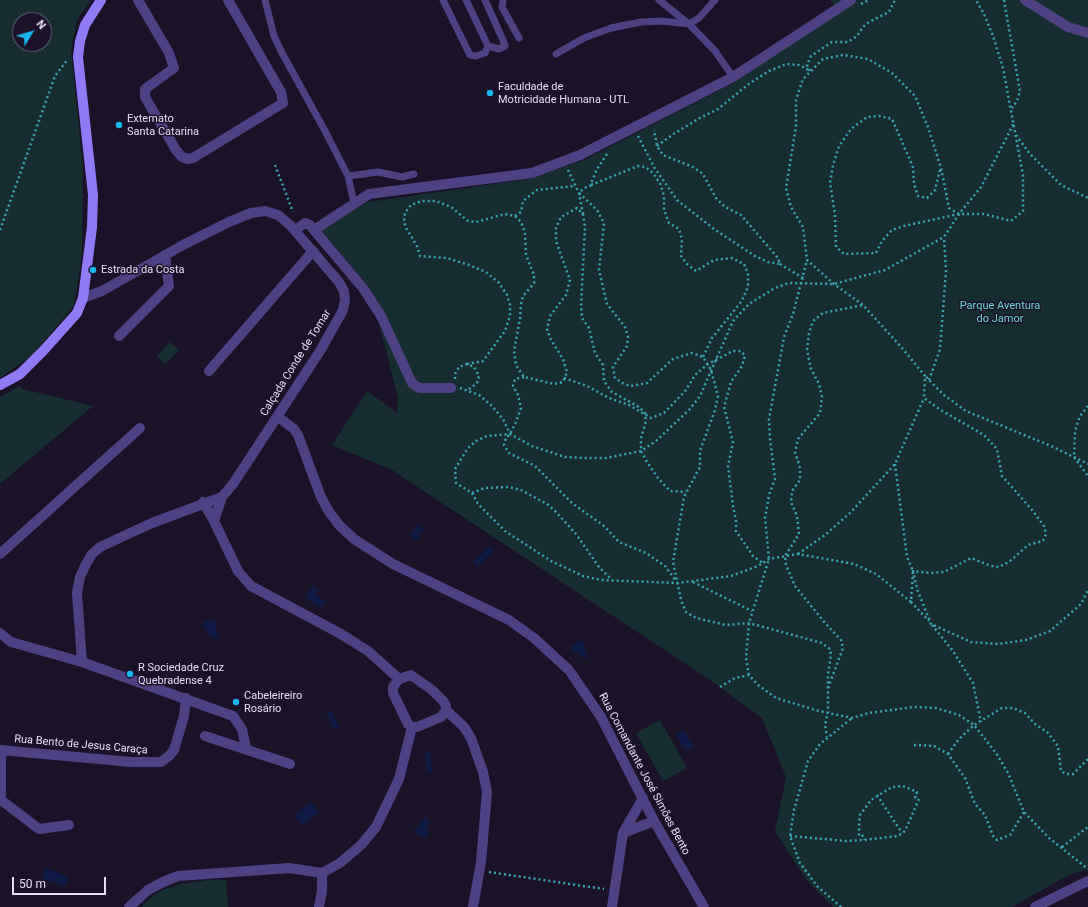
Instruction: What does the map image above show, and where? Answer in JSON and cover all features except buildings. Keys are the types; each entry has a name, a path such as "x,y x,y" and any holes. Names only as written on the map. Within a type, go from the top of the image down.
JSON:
{"street":[{"path":"0,385 20,374 44,350 76,313 83,298 92,227 93,195 78,57 85,25 101,0"},
{"path":"138,0 169,53 174,68 145,89 145,97 156,118 182,158 187,159 193,158 283,103 281,92 228,0"},
{"path":"1025,0 1068,27 1088,33"},
{"path":"314,230 369,194 532,173 580,155 733,77 854,3"},
{"name":"Calçada Conde de Tomar","path":"83,298 102,291 164,255 251,213 272,212 297,228 313,251 339,282 344,291 343,310 320,351 278,417 222,497 214,521"},
{"path":"297,228 304,223 310,225 363,288 388,329 405,371 412,383 419,388 452,388"},
{"path":"210,371 313,251"},
{"path":"119,336 169,286 164,255"},
{"name":"Rua Comandante José Simões Bento","path":"278,417 294,429 298,435 321,497 339,525 354,539 393,564 509,620 534,638 569,670 601,717 654,820 704,907"},
{"path":"0,554 140,428"},
{"path":"82,662 77,593 80,577 92,554 114,540 203,502 222,497"},
{"path":"203,502 214,521 238,571 252,586 341,634 363,648 399,679"},
{"path":"0,633 11,642 82,662 233,716 242,728 246,748"},
{"path":"412,727 405,719 393,693 393,688 399,679 411,675 444,702 446,710 464,727 471,738 483,772 487,792 481,862 473,907"},
{"name":"Rua Bento de Jesus Caraça","path":"0,750 131,762 161,762 174,750 184,716 186,698"},
{"path":"412,727 422,726 436,720 446,710"},
{"path":"129,907 148,890 178,876 289,868 322,873 340,863 361,845 376,827 399,779 412,727"},
{"path":"205,736 246,748 290,764"},
{"path":"0,750 1,800 39,829 69,825"},
{"path":"612,907 623,833 643,798"},
{"path":"623,833 654,820"},
{"path":"319,907 322,891 322,873"},
{"path":"1035,907 1088,881"}],"lane":[{"path":"265,0 274,36 324,128 348,176 354,203"},
{"path":"443,0 470,55 476,56 485,53 488,46 466,0"},
{"path":"485,0 505,46 499,49 488,46"},
{"path":"503,0 502,7 519,38"},
{"path":"659,0 689,24 715,51 733,77"},
{"path":"556,54 584,38 640,22 662,21 689,24 699,18 715,0"},
{"path":"348,176 378,172 402,177 414,174"}],"path":[{"path":"854,3 869,0"},
{"path":"811,71 807,65 811,56 832,42 848,42 857,36 863,27 869,22 889,12 895,0"},
{"path":"940,168 935,190 927,198 918,196 914,184 912,167 892,118 880,116 867,117 851,129 839,146 830,183 835,214 836,247 844,254 876,253 882,241 892,230 904,226 959,214 984,214 1011,221 1023,211 1023,175 1011,108 994,36 976,0"},
{"path":"1004,0 1020,91 1018,101 1011,108"},
{"path":"0,230 55,76 68,59 69,51"},
{"path":"852,718 819,711 776,698 758,685 749,675 746,658 749,623 769,560 765,518 769,495 775,479 769,419 784,337 793,314 807,260 803,227 791,207 786,188 796,126 796,100 803,79 824,59 843,55 868,59 892,73 915,96 928,127 940,168 949,208 959,214"},
{"path":"657,146 692,123 718,109 750,83 770,71 787,64 799,65 811,71"},
{"path":"980,722 973,683 953,651 911,602 876,574 854,564 798,554 769,560 731,576 692,582 678,583 601,580 583,576 551,561 505,531 478,504 472,493 456,483 455,469 460,460 476,441 487,436 510,434 532,446 565,457 606,458 641,451 656,441 690,410 700,396 733,322 749,304 775,288 789,283 834,284 885,270 944,237 959,214 981,187 1014,123"},
{"path":"654,128 653,132 657,146 664,155 693,167 703,174 716,198 725,207 741,215 778,258 780,264"},
{"path":"636,132 654,167 677,200 714,229 755,256 768,262 780,264 803,278"},
{"path":"1016,134 1030,154 1061,185 1088,198"},
{"path":"590,186 597,169 608,152"},
{"path":"564,161 579,193 597,210 604,223 599,270 606,304 625,328 628,337 627,346 613,367 615,378 631,386 646,383 673,359 692,353 703,357 711,370 718,396 715,410 700,451 700,467 686,492 673,562 681,600 686,612 696,618 726,624 749,623 822,642 830,649 832,656 828,674 828,712 825,725 827,737"},
{"path":"275,165 283,182 284,192 297,228"},
{"path":"579,193 584,188 638,166 645,168 653,173 661,185 664,197 664,210 669,223 679,229 682,239 681,256 687,264 696,271 714,260 732,258 744,264 748,274 748,287 741,302 712,338 703,357"},
{"path":"515,216 521,212 523,201 537,190 575,186"},
{"path":"579,193 585,227 581,306 582,318 589,328 595,353 603,365 604,381 612,392 639,407 645,414 646,421 641,438 641,451 654,473 670,491 686,492"},
{"path":"510,434 503,419 492,406 479,395 459,388 455,382 455,374 459,367 483,360 505,330 510,316 510,305 507,295 499,283 486,272 447,258 420,256 417,246 406,228 404,221 405,213 411,205 422,201 436,201 451,207 468,221 476,222 505,214 515,216 521,222 525,232 526,255 534,275 534,283 523,296 514,351 516,365 524,377"},
{"path":"583,214 577,208 571,210 561,217 556,228 556,242 570,280 566,295 550,316 548,329 551,340 563,359 567,372 563,382 554,384 524,377 515,379 513,386 518,395 521,408 504,445 509,453 535,466 572,503 604,526 619,542 646,553 665,566 678,583"},
{"path":"929,381 940,349 946,270 944,237"},
{"path":"807,260 834,284 863,305 929,381 966,411 1051,446 1088,464"},
{"path":"828,689 843,648 841,640 795,586 786,565 785,556 800,534 797,516 791,502 792,491 800,480 800,468 795,452 798,439 820,413 822,397 819,384 811,370 807,350 809,333 813,321 823,313 863,305"},
{"path":"564,378 587,386 609,398 629,405 651,418 664,413 686,390 695,375 708,364 733,351 741,351 745,356 742,366 731,382 724,407 733,442 728,466 736,530 753,556 763,563"},
{"path":"467,364 474,367 479,376 477,383 468,390"},
{"path":"798,554 850,513 895,464 924,398 925,376"},
{"path":"913,571 930,573 944,572 971,558 991,566 1000,567 1009,562 1028,545 1043,541 1046,534 1044,526 1033,511 1002,476 997,450 984,435 939,409 924,398"},
{"path":"1088,406 1080,416 1075,431 1074,457 1088,476"},
{"path":"895,464 907,557 913,571 917,589 931,624 971,642 999,644 1026,640 1050,630 1081,604 1088,590"},
{"path":"472,493 484,488 509,487 521,490 547,504 555,510 576,534 599,567 612,580"},
{"path":"911,602 913,571"},
{"path":"692,582 752,611"},
{"path":"720,687 735,678 749,675"},
{"path":"841,907 817,886 800,863 790,836 794,810 808,760 827,737 852,718 869,713 895,709 936,708 959,715 974,725 996,753 1008,773 1024,812 1049,838 1088,869"},
{"path":"948,754 959,738 974,725 1002,708 1013,708 1025,713 1034,724 1048,733 1058,746 1061,771 1066,774 1073,774 1088,758"},
{"path":"914,745 934,746 948,754 965,778 975,804 985,815 993,836 997,840 1010,835 1024,812"},
{"path":"790,836 846,841 864,840 898,836 905,831 919,799 915,797 917,792 903,786 892,787 877,794 860,815 859,836 863,836 864,840"},
{"path":"877,794 902,834"},
{"path":"1062,847 1088,827"},
{"path":"488,872 606,889"}],"green space":[{"path":"0,0 91,0 77,20 71,50 83,169 82,254 74,306 31,356 0,378"},
{"name":"Parque Aventura do Jamor","path":"830,0 1088,0 1088,869 1069,875 1012,907 833,907 807,881 775,831 786,777 762,718 710,680 392,470 332,445 367,391 397,413 398,398 370,288 319,228 368,202 529,179 584,160 737,81 838,10"},
{"path":"170,342 179,350 165,364 157,356"},
{"path":"19,386 23,389 93,406 0,484 0,397"},
{"path":"660,720 687,768 663,781 636,733"},
{"path":"207,880 226,880 228,907 141,907 155,894 165,889 177,885"}],"water":[{"path":"417,525 424,529 416,541 410,536"},
{"path":"489,546 494,551 477,567 473,561"},
{"path":"313,586 319,590 316,595 325,601 321,608 305,598"},
{"path":"214,620 219,637 212,638 202,621"},
{"path":"582,640 585,644 584,647 588,656 584,659 578,653 572,652 570,647"},
{"path":"331,711 339,727 334,730 326,713"},
{"path":"684,730 694,747 686,751 676,735"},
{"path":"425,752 430,752 432,772 427,773"},
{"path":"311,802 319,812 302,826 294,815"},
{"path":"425,817 429,820 427,839 413,832"},
{"path":"46,868 69,877 65,887 42,878"}],"place":[{"name":"Faculdade de Motricidade Humana - UTL","path":"490,93"},
{"name":"Externato Santa Catarina","path":"119,125"},
{"name":"Estrada da Costa","path":"93,270"},
{"name":"R Sociedade Cruz Quebradense 4","path":"130,674"},
{"name":"Cabeleireiro Rosário","path":"236,702"}]}
